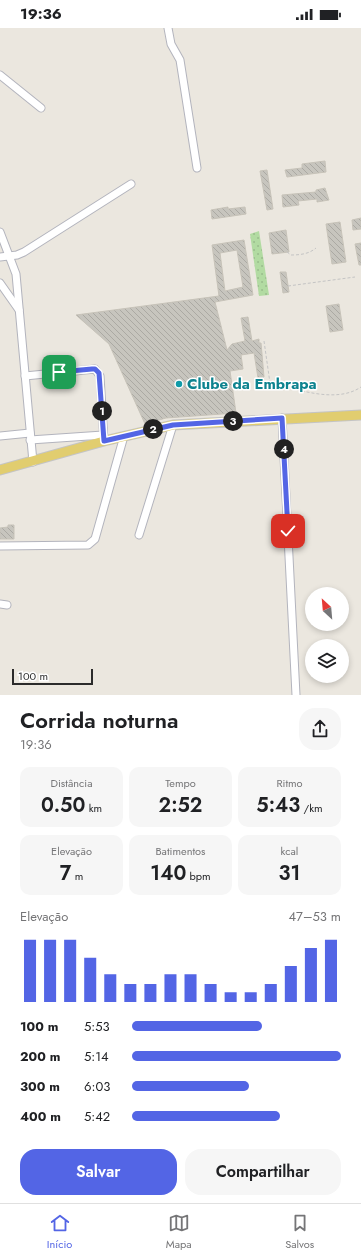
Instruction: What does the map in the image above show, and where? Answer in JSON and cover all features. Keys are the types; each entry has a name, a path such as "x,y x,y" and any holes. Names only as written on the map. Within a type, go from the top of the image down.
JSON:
{"main road":[{"path":"0,470 33,462 103,438 124,436 173,425 282,418 361,415"}],"street":[{"path":"168,28 171,44 179,56 181,64 197,168"},
{"path":"0,75 41,108"},
{"path":"0,257 24,252 131,184"},
{"path":"0,232 16,274 33,462"},
{"path":"0,283 20,310"},
{"path":"0,436 103,438 100,376 95,369 25,376"},
{"path":"282,418 296,695"},
{"path":"139,535 173,425"},
{"path":"0,546 88,545 95,539 124,436"}],"path":[{"path":"287,252 290,255 299,255 312,252 316,248"},
{"path":"288,286 355,278"},
{"path":"264,341 270,383 334,395 354,392 361,387"}],"green space":[{"path":"259,231 269,295 259,296 250,234"}],"building":[{"path":"325,161 326,172 287,177 285,170 302,168 302,164"},
{"path":"267,170 273,209 267,210 260,171"},
{"path":"325,188 329,200 317,202 317,199 298,201 299,205 283,207 282,195 316,192 316,190"},
{"path":"228,207 228,209 245,207 246,214 212,219 211,210"},
{"path":"361,218 361,229 353,230 352,220"},
{"path":"340,222 346,262 332,264 326,224"},
{"path":"286,230 289,252 272,254 269,233"},
{"name":"Clube da Embrapa","path":"244,240 253,295 215,302 227,350 232,344 245,341 241,318 248,317 252,341 259,339 259,343 261,343 264,377 258,378 254,353 241,355 243,369 230,371 236,413 166,418 145,424 109,344 76,315 219,296 212,245","holes":["237,250 243,287 225,291 220,253"]},
{"path":"361,243 361,265 359,265 355,244"},
{"path":"280,272 286,272 289,292 283,293"},
{"path":"339,304 343,330 330,332 326,306"},
{"path":"8,525 14,525 14,539 0,539 0,528 8,527"}],"place":[{"name":"Clube da Embrapa","path":"179,384"}],"route":[{"path":"59,372 92,369 98,371 100,376 104,441 141,431 173,425 282,418 288,531"}]}
